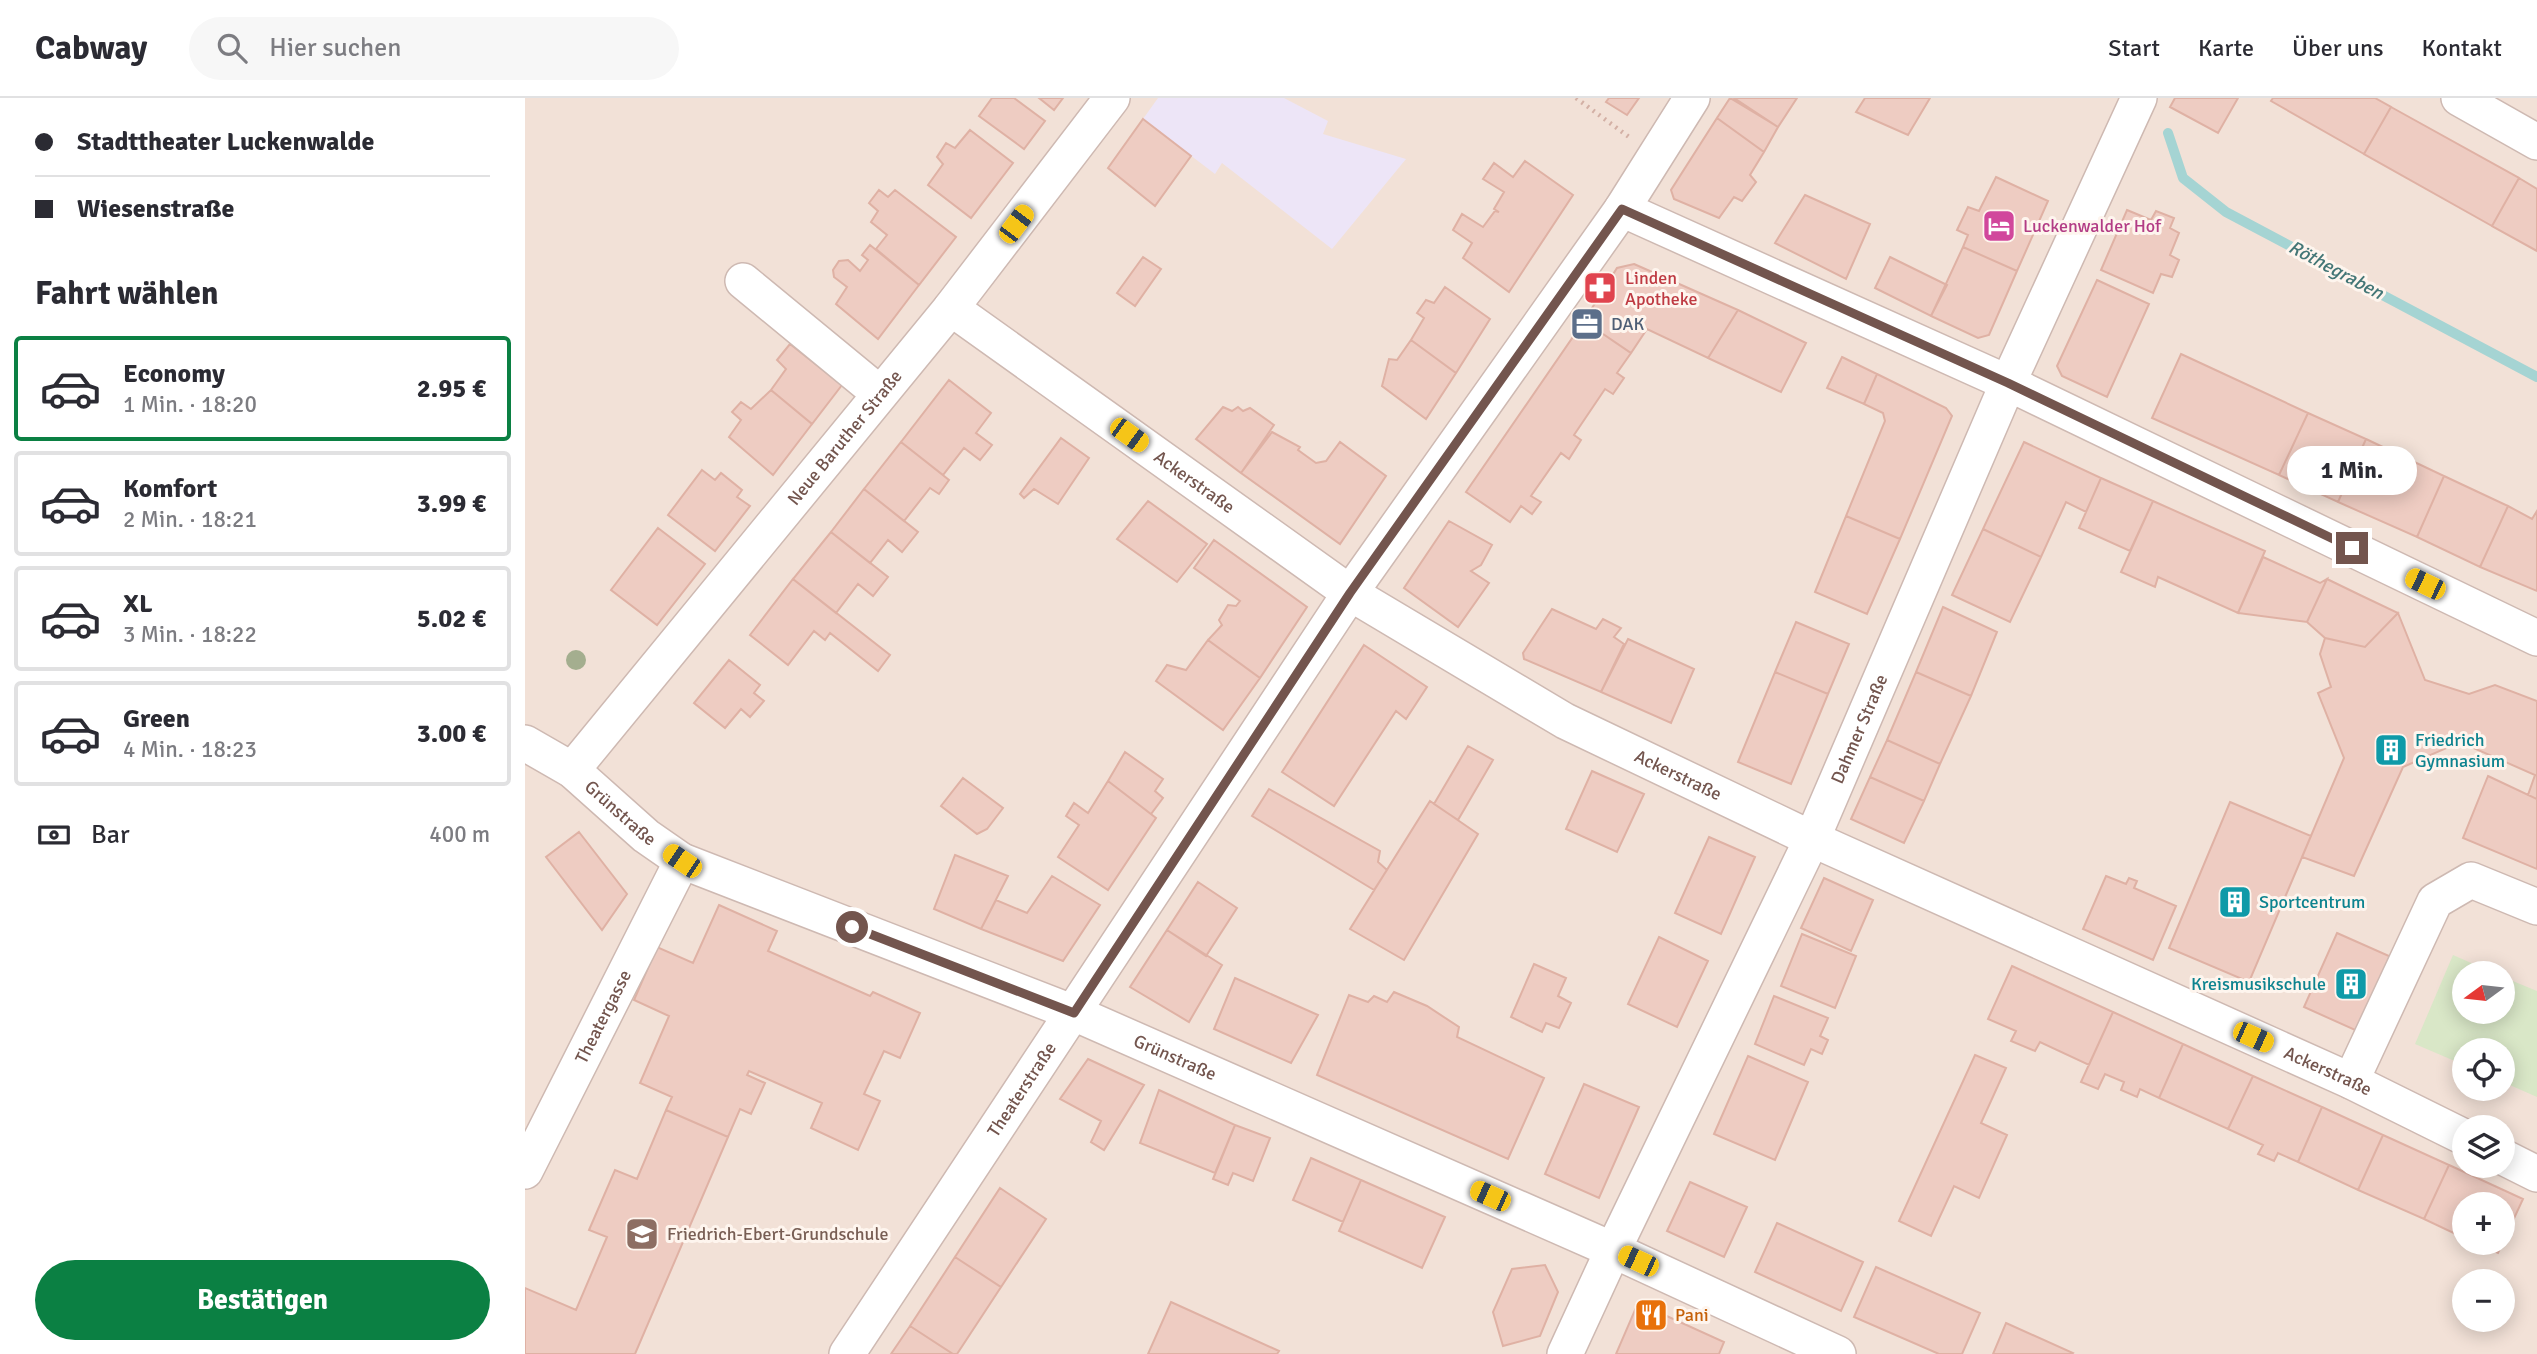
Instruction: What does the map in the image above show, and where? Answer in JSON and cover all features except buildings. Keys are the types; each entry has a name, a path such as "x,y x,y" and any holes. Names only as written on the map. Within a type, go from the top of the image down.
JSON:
{"street":[{"name":"Neue Baruther Straße","path":"572,770 951,308 1112,98"},
{"name":"Theaterstraße","path":"847,1354 1350,593 1622,209 1692,98"},
{"name":"Dahmer Straße","path":"1565,1354 1812,839 2008,383 2139,98"},
{"path":"2459,98 2535,137"},
{"path":"1622,209 2008,383 2537,638"},
{"path":"743,281 879,393"},
{"name":"Ackerstraße","path":"951,308 1350,593 1565,721 1812,839 2351,1081 2452,1131"},
{"name":"Grünstraße","path":"525,743 572,770 646,836 682,861 1074,1013 1613,1250 1838,1354"},
{"name":"Theatergasse","path":"525,1171 682,861"},
{"path":"2351,1081 2435,901 2472,880 2537,907"},
{"path":"2515,1163 2537,1174"}],"path":[{"path":"1576,98 1655,157"}],"shaded area":[{"path":"525,98 2537,98 2537,1354 525,1354"},
{"path":"1158,98 1284,98 1328,121 1323,134 1406,159 1332,249 1222,163 1215,174 1143,119"}],"green space":[{"path":"2453,955 2467,961 2452,961 2452,1024 2515,1024 2515,982 2537,991 2537,1097 2515,1087 2515,1038 2452,1038 2452,1060 2415,1044"}],"waterway":[{"name":"Röthegraben","path":"2168,133 2183,178 2226,212 2537,377"}],"place":[{"name":"Luckenwalder Hof","path":"1999,226"},
{"name":"Linden Apotheke","path":"1600,288"},
{"name":"DAK","path":"1587,324"},
{"name":"Friedrich Gymnasium","path":"2391,750"},
{"name":"Sportcentrum","path":"2235,902"},
{"name":"Kreismusikschule","path":"2351,984"},
{"name":"Friedrich-Ebert-Grundschule","path":"642,1234"},
{"name":"Pani","path":"1651,1315"}],"route":[{"path":"852,927 1074,1013 1350,593 1622,209 2008,383 2352,548"}]}
